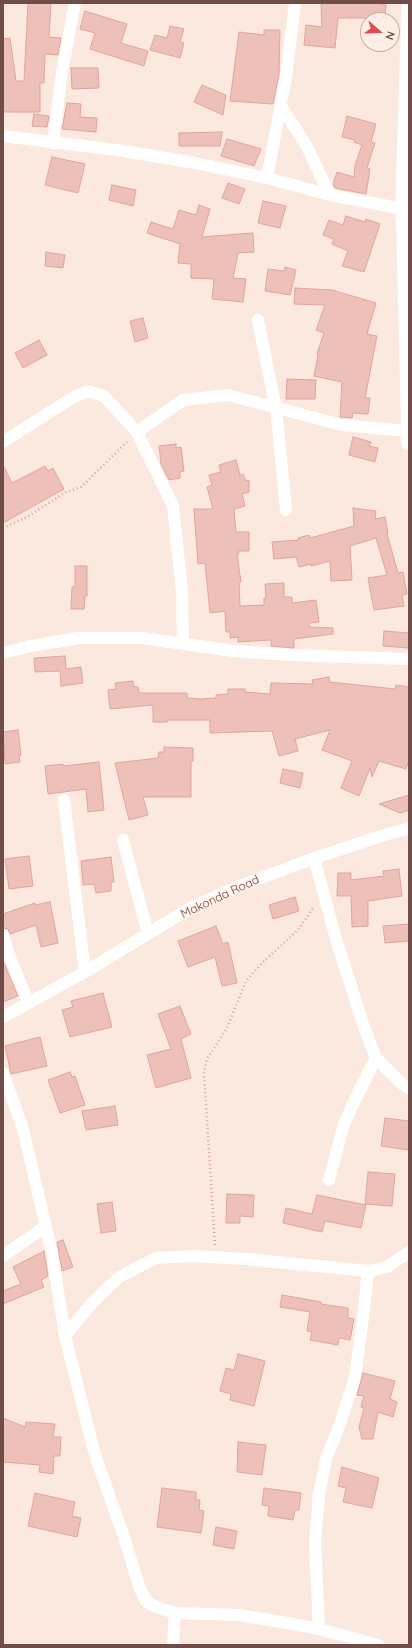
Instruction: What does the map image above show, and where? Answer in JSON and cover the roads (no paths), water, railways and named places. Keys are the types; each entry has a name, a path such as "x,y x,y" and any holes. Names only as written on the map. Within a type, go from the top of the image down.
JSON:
{"street":[{"path":"53,143 62,72 75,3"},
{"path":"267,178 281,106 295,3"},
{"path":"137,432 183,400 228,395 276,409 342,425 408,437 405,197 409,3"},
{"path":"281,106 306,145 330,195"},
{"path":"3,136 124,151 195,163 267,178 330,195 405,197"},
{"path":"258,320 276,409 286,510"},
{"path":"3,442 72,398 88,391 104,396 137,432 173,506 182,591 182,643"},
{"path":"3,653 31,646 78,638 142,638 234,651 290,655 409,659"},
{"path":"64,800 85,972"},
{"name":"Makonda Road","path":"3,1017 85,972 192,907 240,886 314,858 394,832 409,829"},
{"path":"123,840 148,934"},
{"path":"314,858 336,939 376,1058 402,1084 409,1088"},
{"path":"3,935 9,955 28,1002"},
{"path":"328,1180 344,1124 376,1058"},
{"path":"3,1073 23,1129 46,1226 65,1336 95,1455 124,1537 140,1589 146,1601 156,1607 176,1613 238,1615 319,1629 378,1645"},
{"path":"3,1256 46,1226"},
{"path":"65,1336 92,1303 119,1276 156,1258 193,1256 216,1257 368,1272 387,1267 409,1252"},
{"path":"319,1629 315,1543 319,1494 326,1459 339,1427 355,1377 368,1272"},
{"path":"173,1645 176,1613"}]}
